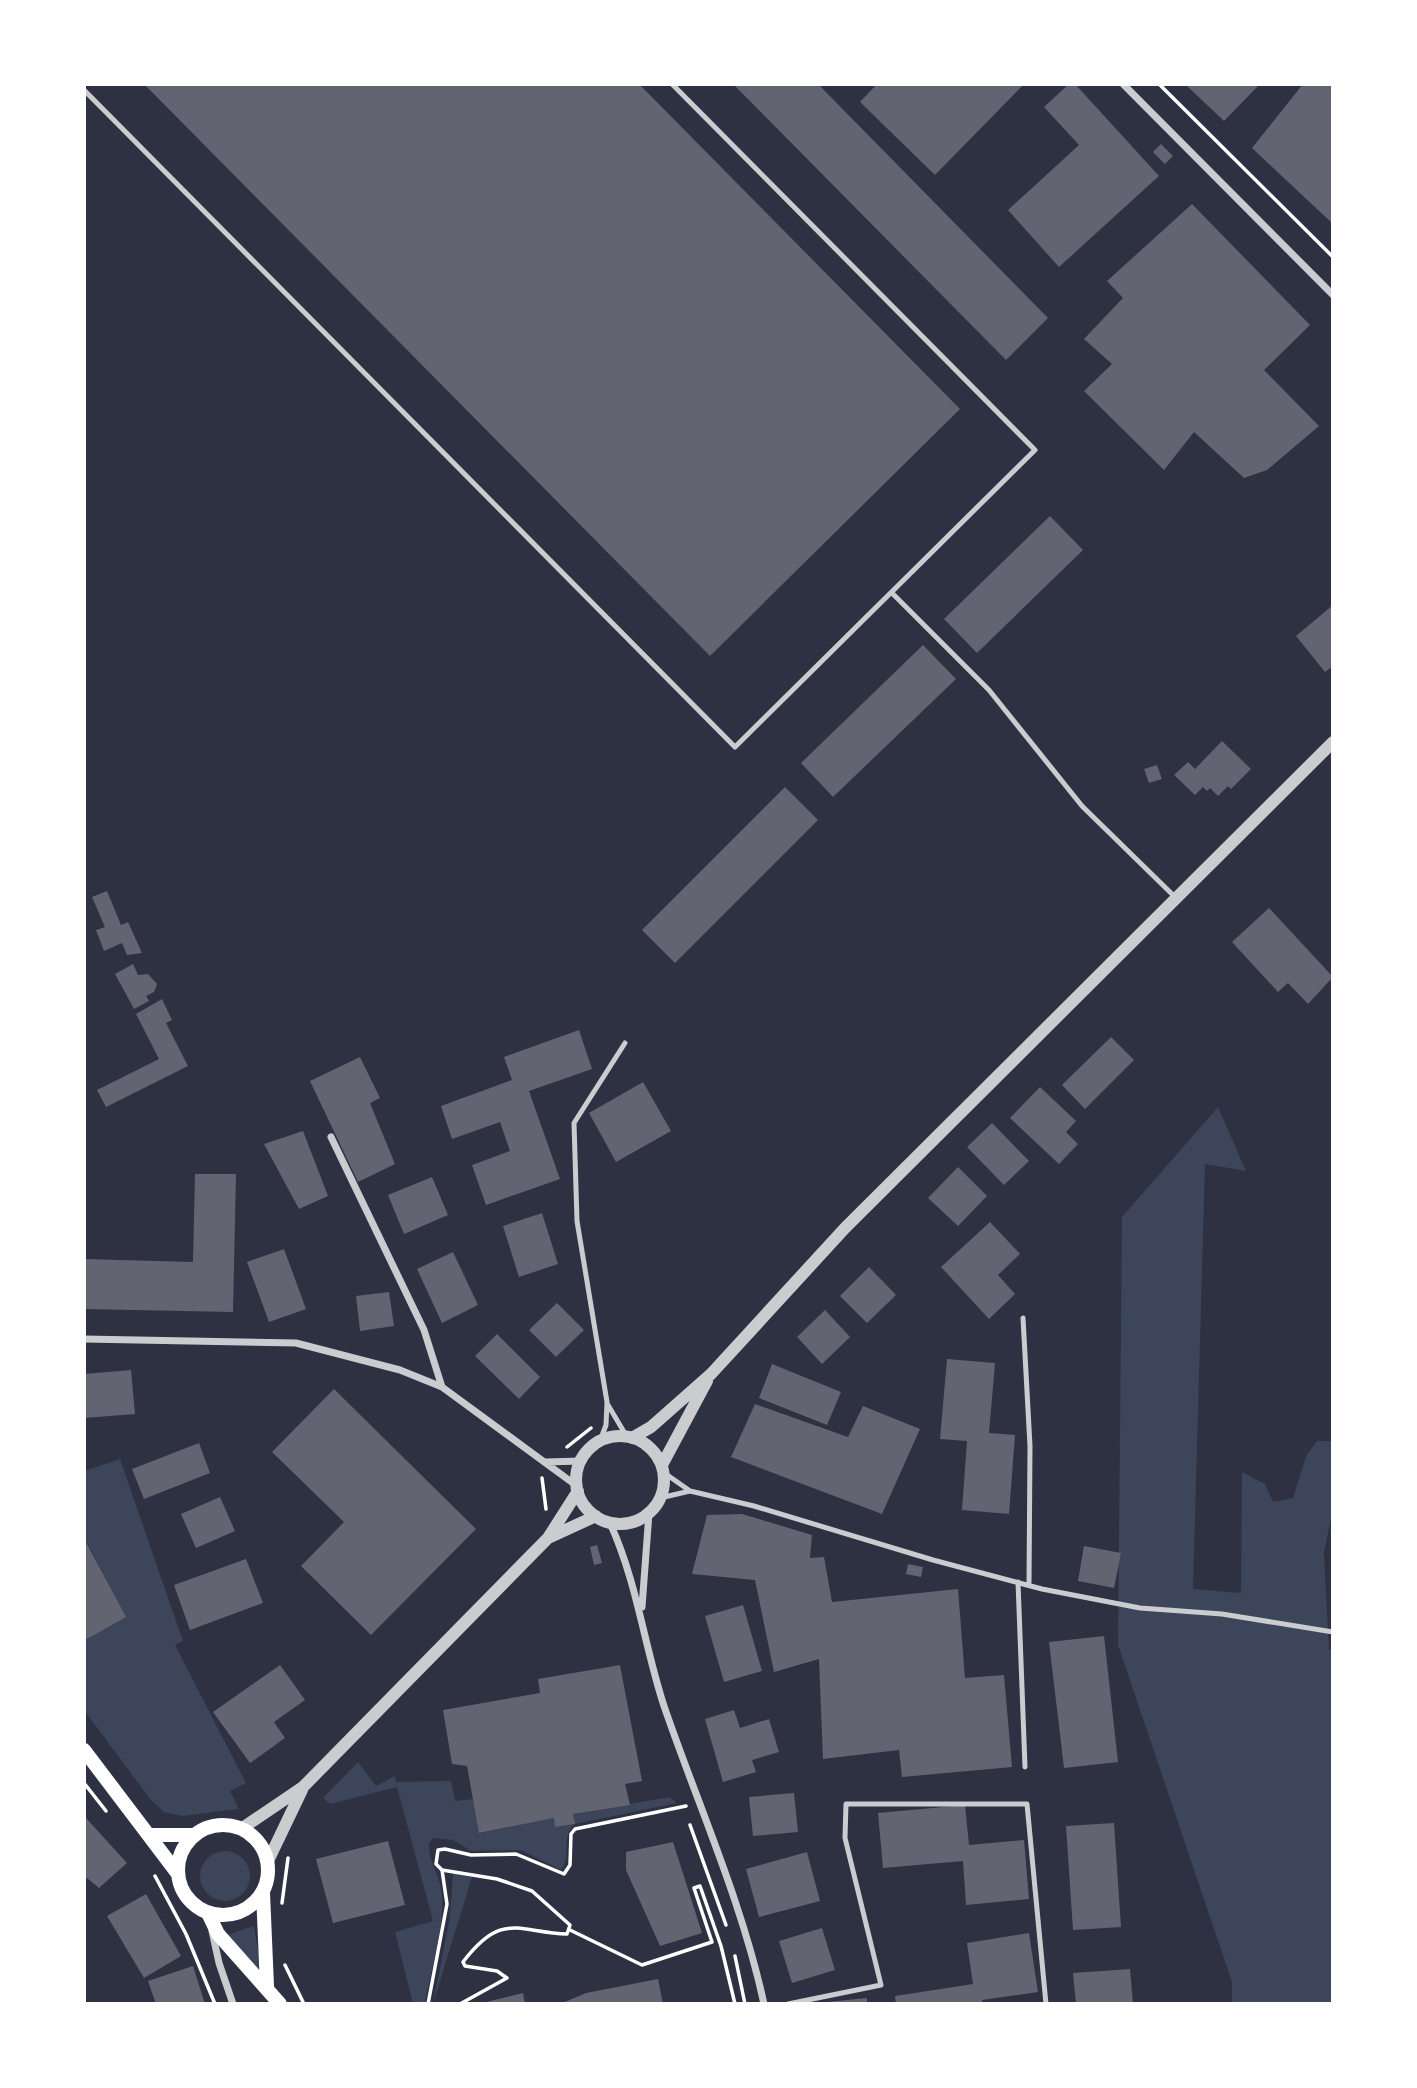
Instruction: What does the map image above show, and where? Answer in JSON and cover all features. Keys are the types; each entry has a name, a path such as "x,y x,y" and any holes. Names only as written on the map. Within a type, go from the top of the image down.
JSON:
{"main road":[{"path":"84,1750 178,1874 187,1898 208,1913 218,1934 267,1986 280,2004"},
{"path":"150,1835 194,1835 216,1825 241,1829 261,1846 268,1861 267,1882 263,1893 267,1986"},
{"path":"178,1874 182,1853 194,1835"},
{"path":"208,1913 233,1915 245,1910 263,1893"}],"street":[{"path":"1122,84 1333,295"},
{"path":"241,1829 303,1787 548,1538 577,1489 581,1461 600,1441 630,1438 651,1427 711,1374 845,1228 1333,742"},
{"path":"331,1137 424,1330 442,1387"},
{"path":"84,1339 296,1343 400,1370 442,1387 545,1462 577,1489 584,1505 596,1517 610,1523 631,1523 649,1513 660,1498 663,1468 711,1374"},
{"path":"630,1438 647,1446 663,1468"},
{"path":"545,1462 581,1461"},
{"path":"641,1611 649,1513"},
{"path":"548,1538 596,1517"},
{"path":"610,1523 641,1611 650,1660 698,1804 751,1942 764,2004"},
{"path":"268,1861 281,1828 303,1787"},
{"path":"208,1913 219,1963 233,2004"}],"lane":[{"path":"84,90 735,747 1035,450 672,84"},
{"path":"892,593 989,690 1082,806 1178,899"},
{"path":"600,1441 606,1425 607,1402 577,1221 575,1123 625,1043"},
{"path":"1023,1318 1030,1446 1029,1585"},
{"path":"607,1402 630,1438"},
{"path":"663,1468 690,1491"},
{"path":"660,1498 690,1491 754,1506 933,1560 1017,1582 1140,1608 1222,1614 1333,1632"},
{"path":"1017,1582 1025,1767"},
{"path":"788,2004 881,1984 845,1838 846,1804 1027,1804 1046,2004"}],"path":[{"path":"1159,84 1333,257"},
{"path":"545,1462 541,1475 547,1514"},
{"path":"84,1783 107,1813"},
{"path":"570,1930 570,1924 532,1891 497,1879 442,1870 436,1864 438,1850 471,1855 516,1854 564,1874 570,1865 571,1833 575,1829 698,1804"},
{"path":"690,1825 727,1926"},
{"path":"280,1910 288,1854"},
{"path":"152,1870 186,1934 215,2004"},
{"path":"428,2004 447,1905 442,1870"},
{"path":"570,1930 642,1965 712,1942 694,1888 700,1886 721,1946 734,2004"},
{"path":"460,2004 505,1982 507,1978 497,1971 465,1966 463,1962 494,1934 514,1925 563,1934 570,1930"},
{"path":"734,1950 745,2004"},
{"path":"282,1956 304,2004"}],"shaded area":[{"path":"1218,1107 1246,1171 1205,1164 1193,1589 1241,1593 1242,1472 1265,1484 1273,1502 1293,1498 1306,1456 1317,1441 1333,1441 1333,1508 1324,1553 1329,1649 1333,1651 1333,2004 1232,2004 1232,1982 1118,1645 1122,1217"},
{"path":"120,1459 183,1641 175,1645 246,1783 230,1791 239,1809 182,1816 164,1812 150,1799 84,1710 84,1634 87,1638 125,1617 87,1542 84,1543 84,1471"},
{"path":"358,1762 376,1786 395,1776 396,1782 451,1781 455,1801 473,1799 480,1833 554,1818 556,1827 574,1824 573,1814 669,1797 677,1803 575,1824 568,1835 566,1859 561,1870 521,1850 471,1851 453,1840 433,1838 429,1843 429,1850 441,1888 441,1921 425,2004 413,2004 395,1932 433,1921 397,1787 330,1804 323,1798"},
{"path":"225,1851 243,1858 250,1876 243,1894 225,1901 207,1894 200,1876 207,1858"},
{"path":"453,1873 472,1877 433,2004 450,1917"},
{"path":"254,1926 262,1973 227,1935"}],"building":[{"path":"144,84 639,84 960,409 710,656"},
{"path":"733,84 818,84 1048,318 1006,360"},
{"path":"877,84 1024,84 935,175 860,102"},
{"path":"1069,84 1075,84 1159,176 1059,267 1008,210 1079,145 1044,107"},
{"path":"1185,84 1260,84 1224,121"},
{"path":"1303,84 1333,84 1333,224 1252,148"},
{"path":"1161,144 1173,156 1165,164 1153,152"},
{"path":"1192,204 1310,325 1264,370 1319,426 1267,470 1244,478 1194,432 1164,470 1084,391 1112,364 1084,339 1123,298 1107,281"},
{"path":"1050,516 1083,550 977,653 944,619"},
{"path":"1333,605 1333,666 1325,672 1296,636"},
{"path":"923,645 956,679 833,797 801,763"},
{"path":"1222,741 1251,769 1231,789 1228,786 1218,796 1210,788 1207,791 1203,787 1195,795 1174,775 1188,762 1195,769"},
{"path":"1157,765 1162,779 1149,783 1144,769"},
{"path":"785,787 818,820 675,963 642,930"},
{"path":"107,891 121,925 128,922 142,953 127,955 122,943 104,951 96,930 105,927 92,897"},
{"path":"1269,908 1333,977 1308,1004 1288,983 1278,992 1232,942"},
{"path":"133,964 138,975 148,974 157,984 154,992 146,996 149,1001 134,1009 115,974"},
{"path":"162,999 172,1020 166,1023 188,1066 106,1107 97,1090 159,1059 136,1014"},
{"path":"579,1030 592,1069 529,1091 560,1179 486,1205 472,1165 510,1151 500,1122 452,1139 441,1106 512,1080 504,1057"},
{"path":"1111,1037 1134,1060 1085,1109 1062,1085"},
{"path":"360,1057 380,1098 370,1103 395,1164 358,1182 310,1081"},
{"path":"643,1082 671,1131 616,1162 589,1113"},
{"path":"1040,1087 1076,1121 1066,1132 1078,1144 1059,1164 1010,1118"},
{"path":"992,1123 1029,1161 1004,1185 967,1147"},
{"path":"303,1131 328,1196 299,1209 264,1144"},
{"path":"958,1167 987,1196 958,1226 928,1198"},
{"path":"195,1174 236,1174 233,1312 84,1309 84,1259 193,1262"},
{"path":"432,1177 448,1215 404,1234 388,1195"},
{"path":"542,1213 558,1264 519,1277 503,1226"},
{"path":"990,1222 1020,1254 998,1275 1015,1294 989,1319 941,1267"},
{"path":"284,1249 306,1309 269,1322 247,1262"},
{"path":"453,1252 478,1305 442,1323 417,1269"},
{"path":"869,1267 896,1295 867,1323 840,1296"},
{"path":"389,1292 394,1326 360,1331 356,1296"},
{"path":"557,1303 584,1330 556,1357 529,1330"},
{"path":"825,1310 850,1337 822,1364 797,1337"},
{"path":"497,1334 540,1377 519,1399 475,1356"},
{"path":"947,1359 995,1363 989,1433 1015,1435 1009,1514 962,1510 967,1441 940,1439"},
{"path":"772,1364 841,1392 827,1425 759,1398"},
{"path":"131,1370 135,1414 84,1418 84,1374"},
{"path":"334,1389 476,1529 371,1635 301,1566 344,1522 272,1452"},
{"path":"755,1404 848,1437 863,1406 920,1429 882,1514 731,1457"},
{"path":"199,1443 210,1473 144,1499 132,1469"},
{"path":"220,1497 235,1531 196,1548 181,1514"},
{"path":"742,1514 812,1535 810,1558 824,1557 832,1602 958,1589 965,1678 1004,1675 1012,1767 902,1777 899,1750 823,1759 819,1659 774,1672 755,1580 692,1574 707,1515"},
{"path":"86,1542 126,1617 87,1639 84,1634"},
{"path":"597,1545 602,1563 594,1565 590,1547"},
{"path":"1084,1546 1121,1553 1114,1588 1078,1581"},
{"path":"246,1559 263,1603 190,1630 174,1585"},
{"path":"908,1564 923,1567 921,1577 906,1574"},
{"path":"743,1605 762,1671 724,1682 705,1616"},
{"path":"1104,1636 1118,1762 1064,1768 1049,1642"},
{"path":"280,1665 305,1700 274,1722 285,1738 250,1763 213,1712"},
{"path":"620,1665 642,1781 625,1784 630,1805 573,1814 575,1824 555,1827 554,1818 479,1833 467,1766 452,1764 443,1710 540,1693 538,1679"},
{"path":"734,1710 740,1728 769,1719 779,1752 752,1760 756,1772 723,1782 705,1719"},
{"path":"794,1793 798,1832 753,1836 749,1797"},
{"path":"965,1805 969,1845 1024,1840 1029,1899 966,1905 963,1861 883,1868 878,1813"},
{"path":"86,1818 127,1863 99,1888 87,1878 84,1881"},
{"path":"1114,1823 1121,1927 1073,1930 1066,1826"},
{"path":"388,1841 405,1905 333,1923 316,1859"},
{"path":"673,1842 702,1933 660,1946 626,1870 626,1852"},
{"path":"807,1852 820,1901 759,1917 746,1869"},
{"path":"146,1894 181,1956 144,1978 107,1916"},
{"path":"822,1928 835,1970 792,1983 779,1941"},
{"path":"1029,1933 1038,1992 982,2000 983,2004 896,2004 895,1996 973,1984 967,1943"},
{"path":"193,1966 205,2004 156,2004 148,1981"},
{"path":"1130,1969 1133,2004 1076,2004 1073,1973"},
{"path":"658,1979 663,2004 560,2004 586,1993"},
{"path":"523,1993 525,2004 482,2004 482,2003"},
{"path":"867,1998 867,2004 827,2002"}]}
